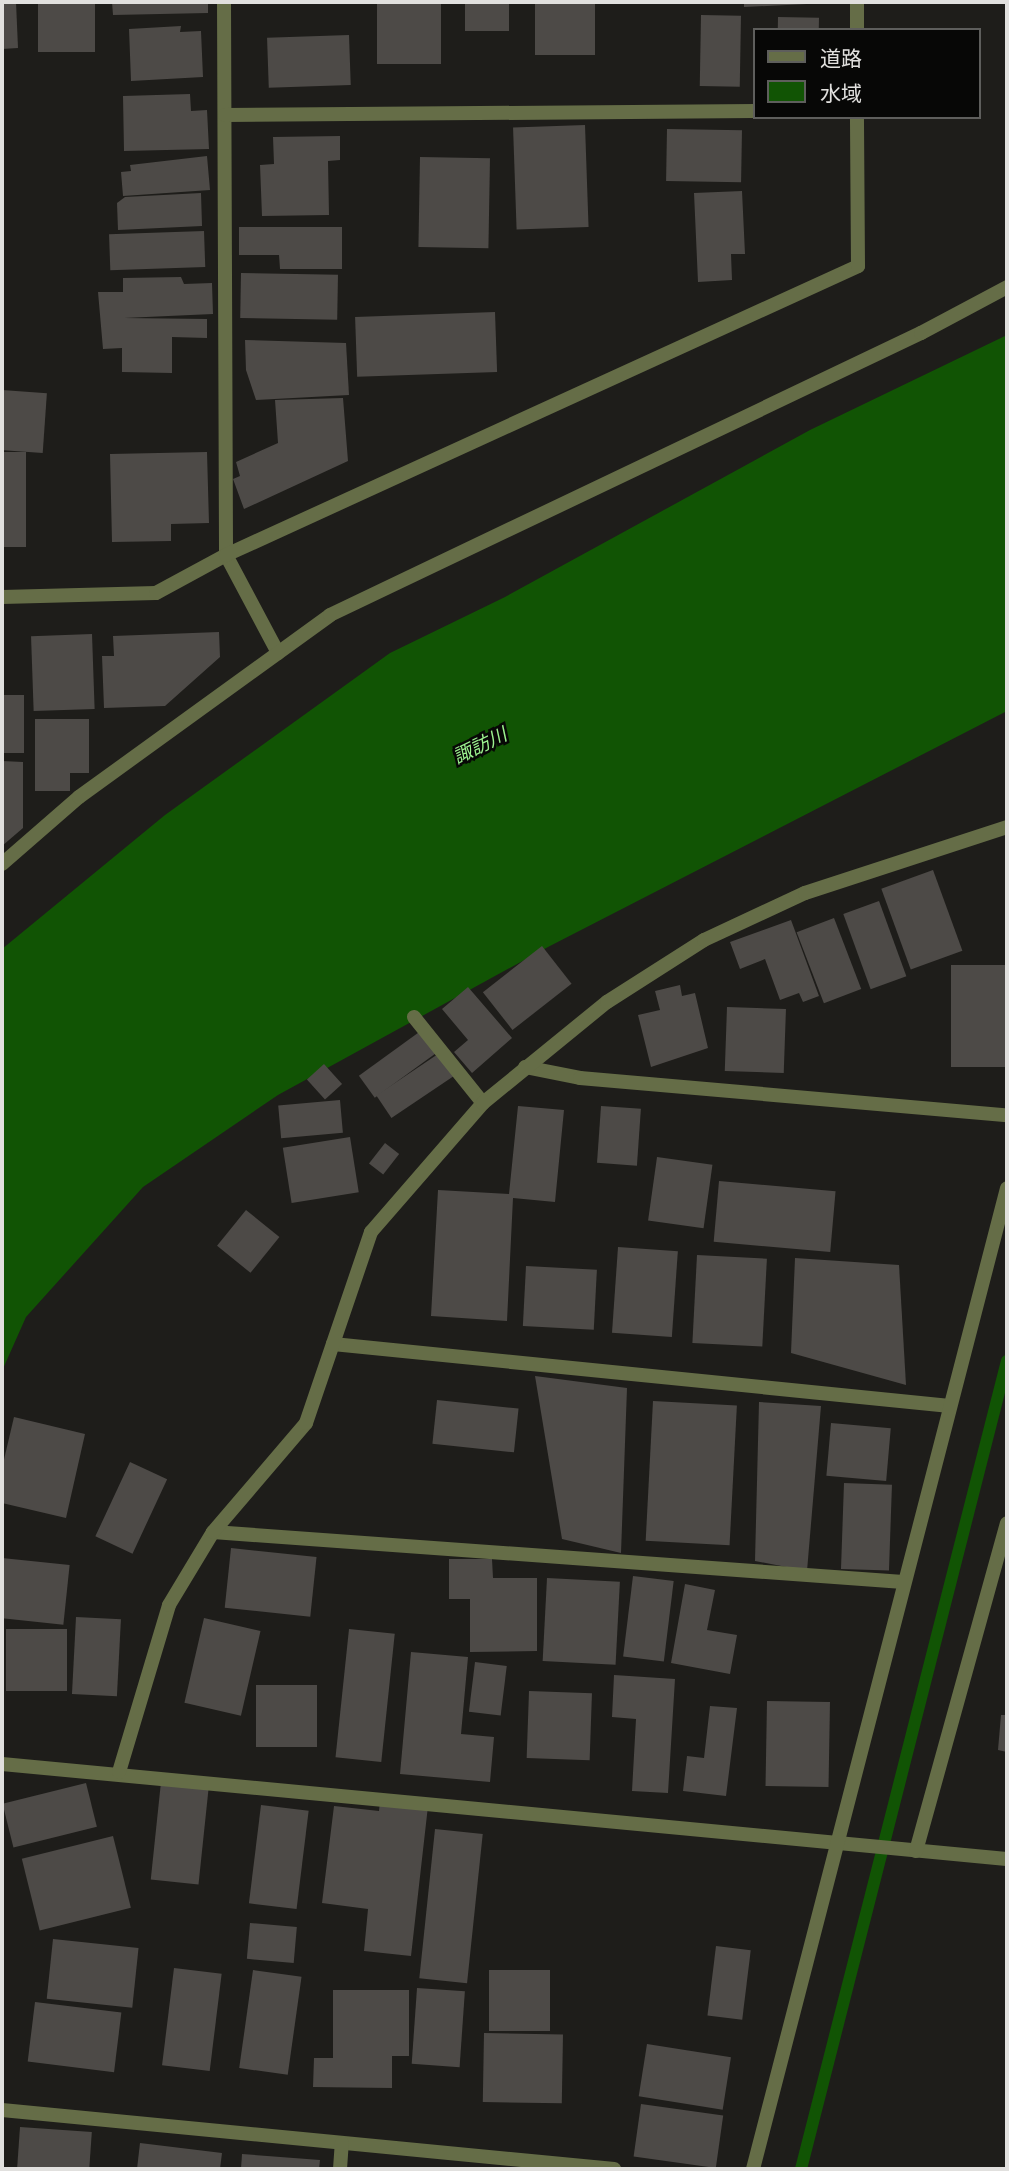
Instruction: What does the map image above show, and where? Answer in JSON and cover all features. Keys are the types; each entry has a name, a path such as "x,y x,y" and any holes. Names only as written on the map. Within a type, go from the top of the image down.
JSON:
{"street":[{"path":"224,2 226,555 278,653"},
{"path":"857,2 857,28"},
{"path":"225,115 754,111"},
{"path":"2,597 156,593 226,555 858,266 857,119"},
{"path":"2,864 79,797 330,615 921,333 1007,287"},
{"path":"119,1772 169,1605 213,1532 306,1423 371,1231 483,1103 607,1002 704,940 806,893 1007,827"},
{"path":"414,1017 483,1103"},
{"path":"525,1067 580,1078 1007,1115"},
{"path":"752,2169 835,1840 1007,1188"},
{"path":"333,1345 950,1406"},
{"path":"916,1851 1007,1523"},
{"path":"213,1532 903,1582"},
{"path":"2,1764 119,1772 835,1840 1007,1859"},
{"path":"2,2110 614,2169"},
{"path":"340,2169 342,2143"}],"water":[{"name":"諏訪川","path":"1007,335 1007,711 548,947 278,1095 143,1187 26,1317 2,1371 2,949 165,815 390,653 505,597 810,430"}],"building":[{"path":"2,2 16,2 18,48 2,49"},
{"path":"38,2 95,2 95,52 38,52"},
{"path":"112,2 208,2 208,13 113,15"},
{"path":"377,2 441,2 441,64 377,64"},
{"path":"465,2 509,2 509,31 465,31"},
{"path":"535,2 595,2 595,55 535,55"},
{"path":"744,2 807,2 807,4 744,7"},
{"path":"701,15 741,16 740,87 700,86"},
{"path":"778,17 819,18 819,28 778,28"},
{"path":"181,26 180,32 201,31 203,77 131,81 129,29"},
{"path":"349,35 351,85 269,88 267,38"},
{"path":"190,94 191,111 207,110 209,149 124,151 123,96"},
{"path":"585,125 589,227 517,229 513,128"},
{"path":"667,129 742,130 741,182 666,181"},
{"path":"340,136 340,160 328,161 329,215 262,216 260,165 274,164 273,137"},
{"path":"207,156 210,190 123,196 121,172 131,171 130,165"},
{"path":"420,157 490,158 488,248 418,247"},
{"path":"742,191 745,254 731,254 732,280 698,282 694,193"},
{"path":"201,193 202,226 118,230 117,203 125,197"},
{"path":"239,227 342,227 342,269 280,269 279,255 239,255"},
{"path":"204,231 205,267 110,270 109,234"},
{"path":"241,273 338,275 337,320 240,318"},
{"path":"181,277 184,284 212,283 213,314 124,318 207,319 207,338 172,337 172,373 122,372 122,348 103,349 98,292 123,292 123,278"},
{"path":"495,312 497,372 357,377 355,317"},
{"path":"245,340 346,343 349,395 256,400 246,370"},
{"path":"2,390 47,393 43,453 2,450"},
{"path":"343,398 348,461 244,509 233,479 240,476 236,462 278,443 275,400"},
{"path":"2,452 26,452 26,547 2,547"},
{"path":"207,452 209,523 171,524 171,541 112,542 110,454"},
{"path":"219,632 220,657 165,706 104,708 102,656 114,656 113,636"},
{"path":"92,634 95,709 34,711 31,636"},
{"path":"2,695 24,695 24,753 2,753"},
{"path":"35,719 89,719 89,773 70,773 70,791 35,791"},
{"path":"2,761 23,762 23,828 2,846"},
{"path":"933,870 962,951 911,970 881,889"},
{"path":"879,901 906,976 871,989 843,914"},
{"path":"834,918 861,989 824,1003 797,932"},
{"path":"791,920 819,996 803,1002 799,993 780,1000 765,959 740,969 730,942"},
{"path":"542,946 572,984 512,1030 483,992"},
{"path":"951,965 1007,965 1007,1067 951,1067"},
{"path":"680,985 682,996 695,993 708,1048 651,1067 638,1015 660,1010 655,991"},
{"path":"468,987 512,1038 472,1073 454,1052 468,1040 442,1009"},
{"path":"727,1007 786,1009 784,1073 725,1071"},
{"path":"422,1030 438,1052 375,1098 359,1076"},
{"path":"441,1052 456,1074 391,1118 376,1096"},
{"path":"324,1064 342,1084 325,1099 307,1079"},
{"path":"340,1100 343,1133 281,1138 278,1105"},
{"path":"518,1106 564,1110 555,1202 513,1198 507,1321 431,1316 438,1190 509,1194"},
{"path":"601,1106 641,1109 637,1166 597,1163"},
{"path":"350,1137 359,1192 292,1203 283,1148"},
{"path":"385,1143 399,1154 383,1175 369,1163"},
{"path":"657,1157 712,1165 704,1228 648,1220"},
{"path":"719,1181 836,1191 830,1252 714,1242"},
{"path":"246,1210 279,1237 250,1273 217,1246"},
{"path":"618,1247 678,1251 672,1337 612,1333"},
{"path":"697,1255 767,1259 762,1347 692,1343"},
{"path":"795,1258 899,1265 906,1385 791,1353"},
{"path":"526,1266 597,1270 594,1330 523,1326"},
{"path":"535,1376 627,1388 621,1553 562,1539"},
{"path":"437,1400 519,1409 514,1452 432,1444"},
{"path":"653,1401 737,1405 730,1545 646,1541"},
{"path":"759,1402 821,1406 807,1571 755,1561"},
{"path":"14,1417 85,1434 66,1518 2,1503 2,1468"},
{"path":"831,1423 891,1428 886,1481 826,1476"},
{"path":"130,1462 167,1479 133,1554 95,1536"},
{"path":"844,1483 892,1485 889,1571 841,1569"},
{"path":"231,1548 317,1557 310,1617 225,1608"},
{"path":"2,1558 70,1565 63,1625 2,1618"},
{"path":"449,1559 492,1559 493,1578 537,1578 537,1651 470,1652 470,1599 449,1599"},
{"path":"633,1576 674,1581 664,1661 623,1656"},
{"path":"547,1578 620,1582 616,1665 543,1661"},
{"path":"685,1584 715,1590 707,1630 737,1635 730,1674 671,1663"},
{"path":"76,1617 121,1619 117,1696 72,1694"},
{"path":"204,1618 261,1631 241,1716 184,1703"},
{"path":"6,1629 67,1629 67,1691 6,1691"},
{"path":"349,1629 395,1634 381,1762 336,1757"},
{"path":"411,1652 468,1657 461,1734 494,1737 490,1782 400,1774"},
{"path":"475,1662 507,1666 501,1716 469,1712"},
{"path":"614,1675 675,1679 668,1793 632,1791 636,1719 612,1717"},
{"path":"256,1685 317,1685 317,1747 256,1747"},
{"path":"529,1691 592,1693 590,1760 527,1758"},
{"path":"767,1701 830,1702 829,1787 766,1786"},
{"path":"710,1706 737,1708 726,1796 683,1791 687,1756 704,1758"},
{"path":"1001,1715 1007,1715 1007,1752 998,1750"},
{"path":"161,1782 209,1787 198,1884 151,1879"},
{"path":"86,1783 97,1827 13,1847 3,1804"},
{"path":"380,1801 428,1806 411,1956 364,1951 368,1909 322,1903 334,1806 379,1811"},
{"path":"261,1805 309,1811 297,1909 249,1903"},
{"path":"435,1829 483,1834 467,1983 419,1978"},
{"path":"113,1836 131,1908 40,1931 22,1859"},
{"path":"250,1923 297,1927 294,1963 247,1959"},
{"path":"53,1939 139,1948 132,2008 47,1999"},
{"path":"716,1946 751,1950 742,2020 707,2015"},
{"path":"174,1968 222,1974 210,2071 162,2065"},
{"path":"253,1970 302,1977 288,2075 239,2068"},
{"path":"489,1970 550,1970 550,2031 489,2031"},
{"path":"417,1988 465,1991 460,2067 412,2064"},
{"path":"333,1990 409,1990 409,2056 392,2056 392,2088 313,2087 314,2058 333,2058"},
{"path":"35,2002 121,2013 114,2072 28,2062"},
{"path":"484,2033 563,2034 562,2103 483,2102"},
{"path":"647,2044 731,2057 723,2110 639,2096"},
{"path":"641,2104 723,2116 716,2168 634,2156"},
{"path":"20,2127 92,2132 89,2169 17,2169"},
{"path":"140,2143 222,2153 220,2169 137,2169"},
{"path":"242,2154 320,2160 319,2169 241,2169"}],"waterway":[{"path":"801,2169 1007,1361"}]}
